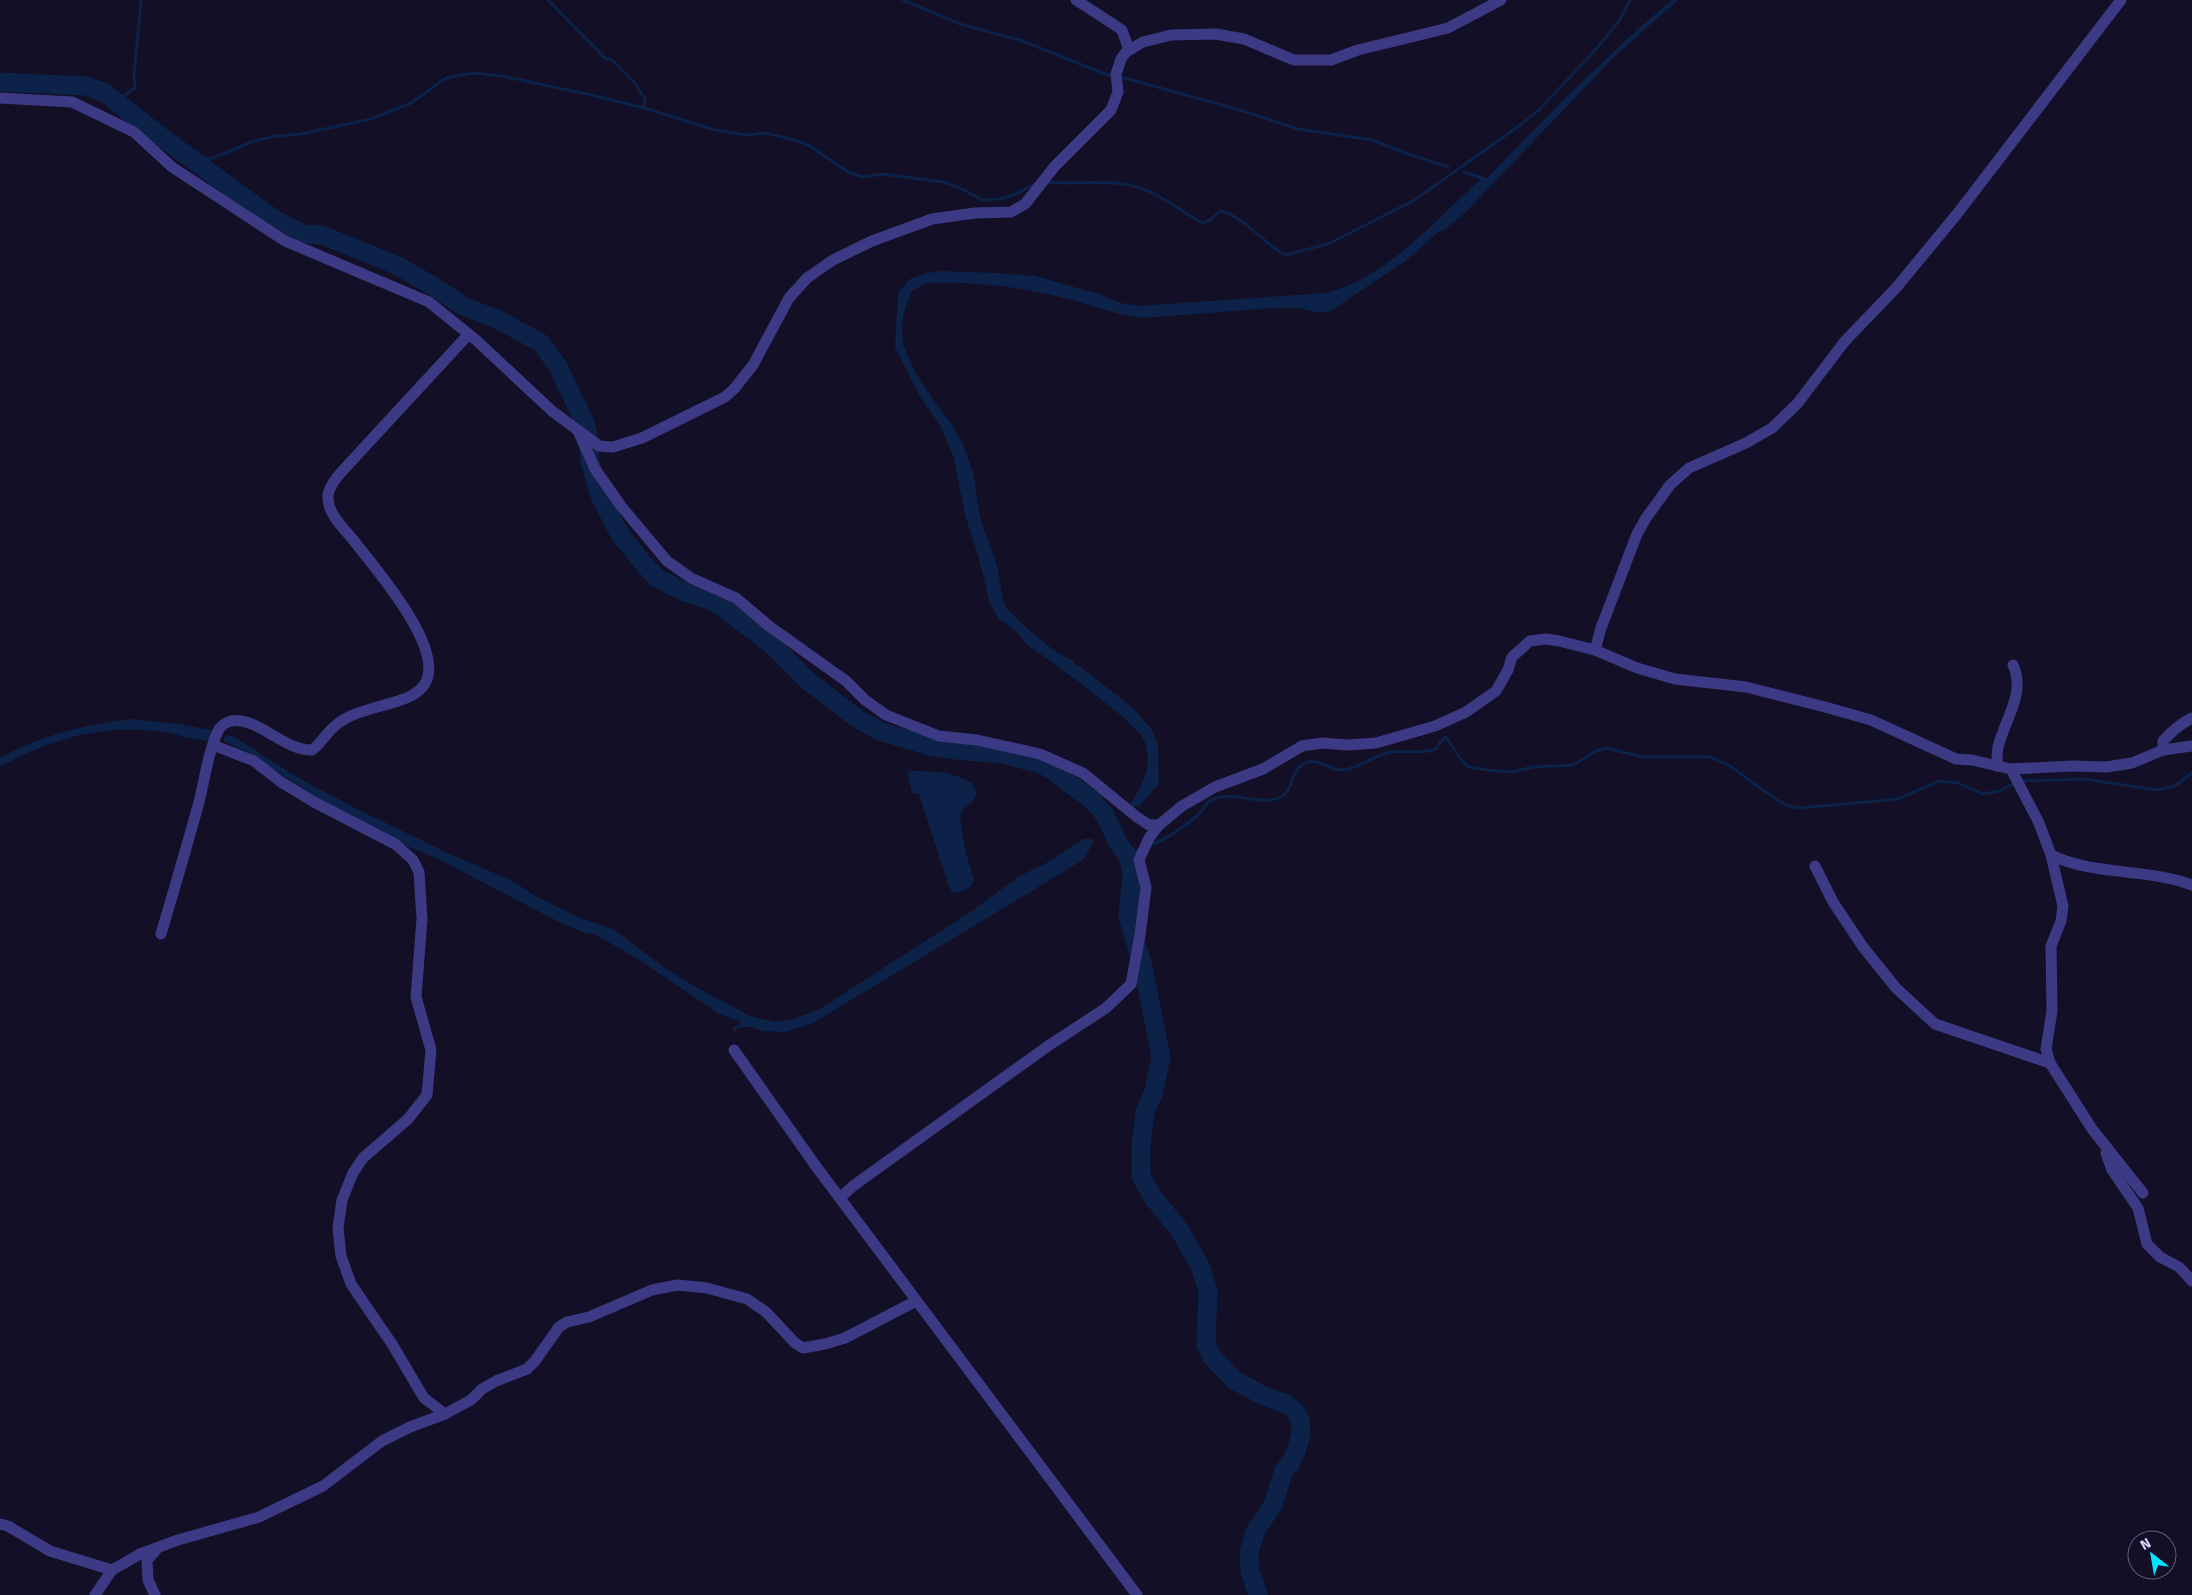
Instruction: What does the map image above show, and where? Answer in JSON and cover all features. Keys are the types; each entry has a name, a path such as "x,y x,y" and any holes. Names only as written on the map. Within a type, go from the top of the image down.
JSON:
{"street":[{"path":"1076,0 1122,30 1129,50"},
{"path":"0,98 72,102 134,132 172,166 285,241 429,302 476,340 552,411 599,446 613,447 642,438 725,397 734,389 753,365 789,298 808,278 833,260 858,246 920,223 948,216 1011,212 1025,204 1055,166 1111,110 1118,92 1118,67 1121,59 1129,50 1155,38 1202,33 1244,39 1294,60 1331,60 1358,50 1448,28 1501,0"},
{"path":"1596,650 1601,628 1637,534 1670,485 1689,468 1746,443 1772,428 1797,404 1845,341 1896,288 1957,214 2121,0"},
{"path":"161,934 188,843 213,745 220,728 230,721 236,721 261,728 292,747 312,750 337,724 358,714 414,695 424,684 428,676 427,652 417,629 406,611 334,516 328,496 336,479 346,467 468,335"},
{"path":"579,431 595,469 640,530 667,561 691,578 736,598 769,626 846,681 865,700 886,715 939,736 977,740 1040,754 1083,772 1137,817 1149,825 1159,825"},
{"path":"840,1198 853,1186 1048,1046 1106,1008 1131,984 1140,936 1146,887 1139,860 1159,825 1182,806 1215,786 1263,769 1302,746 1322,743 1348,745 1382,741 1435,726 1466,712 1496,690 1508,670 1512,657 1530,640 1546,639 1596,650 1637,668 1675,679 1746,688 1852,714 1917,740 1956,759 1972,760 2011,769 2072,766 2106,767 2132,763 2164,750 2192,746"},
{"path":"1997,766 1998,748 2017,692 2018,676 2013,665"},
{"path":"2164,750 2163,741 2169,734 2179,725 2192,718"},
{"path":"213,745 254,761 281,782 314,802 395,844 413,860 419,872 422,919 416,997 431,1050 427,1094 408,1118 363,1158 353,1173 342,1200 338,1228 343,1263 350,1284 392,1344 424,1398 445,1414"},
{"path":"2011,769 2040,823 2064,906 2061,921 2051,946 2052,1011 2046,1049 2050,1063 2092,1129 2143,1193"},
{"path":"2050,855 2076,865 2152,875 2192,885"},
{"path":"1815,866 1837,909 1863,947 1896,988 1935,1024 2050,1063"},
{"path":"734,1050 916,1301 1137,1595"},
{"path":"2092,1129 2101,1140 2112,1170 2138,1208 2147,1244 2160,1257 2179,1267 2192,1281"},
{"path":"95,1595 112,1570 140,1554 178,1540 259,1517 298,1500 338,1476 382,1441 410,1427 445,1414 471,1400 482,1389 496,1381 527,1369 535,1361 559,1327 567,1322 589,1317 652,1290 677,1284 722,1291 747,1299 766,1312 795,1343 803,1348 844,1338 916,1301"},
{"path":"0,1524 8,1526 50,1551 112,1570"},
{"path":"155,1595 148,1580 147,1560 157,1549"}],"water":[{"path":"1672,0 1678,0 1614,57 1466,212 1444,230 1438,232 1408,259 1331,311 1319,313 1298,308 1272,308 1144,318 1112,312 1045,293 998,286 934,283 925,284 913,290 903,321 902,335 906,352 916,374 954,427 966,454 974,476 979,512 994,557 1004,603 1015,617 1048,646 1074,660 1074,664 1082,668 1132,707 1152,730 1158,746 1159,784 1138,807 1130,805 1145,776 1148,761 1145,742 1139,733 1092,692 1027,645 1018,633 998,618 990,604 979,559 965,515 954,458 941,427 919,395 895,347 900,290 910,279 928,273 940,271 996,273 1035,276 1099,294 1121,303 1138,306 1326,293 1348,285 1390,261 1429,228 1482,178 1487,178 1566,97 1640,27"},
{"path":"131,719 179,724 215,731 211,741 155,731 114,730 94,733 55,742 18,757 0,767 0,758 47,737 96,724"},
{"path":"226,735 233,736 295,776 355,808 454,856 511,880 537,897 580,918 613,929 665,968 696,987 750,1016 776,1022 790,1020 818,1010 972,911 1019,876 1043,865 1084,839 1092,839 1093,842 1085,858 1078,863 813,1023 785,1032 762,1031 751,1027 741,1027 733,1032 733,1028 740,1021 719,1014 644,963 595,934 585,933 561,923 438,859 395,841 310,793 247,752 223,741"},
{"path":"909,771 950,774 973,784 977,794 971,803 961,811 960,818 964,846 974,880 966,890 953,893 949,887 919,794 912,793 908,775"}],"waterway":[{"path":"118,103 135,88 134,75 141,0"},
{"path":"548,0 606,59 611,59 634,82 645,99 644,108"},
{"path":"903,0 960,24 1020,40 1110,76"},
{"path":"1046,182 1104,182 1134,186 1154,194 1203,223 1210,220 1220,211 1245,224 1285,255 1328,244 1413,201 1540,109 1597,48 1619,21 1630,0"},
{"path":"198,161 213,158 254,141 276,136 301,134 371,119 411,103 446,78 473,73 502,76 591,95 644,108 715,130 747,135 766,133 798,141 810,146 848,172 863,177 882,174 943,182 958,187 983,200 1000,199 1016,194 1035,184"},
{"path":"1121,77 1243,111 1298,129 1372,140 1448,167"},
{"path":"0,82 86,86 105,93 160,136 274,219 304,234 322,235 396,265 463,306 497,319 541,343 557,365 585,423 590,462 601,498 619,533 657,578 684,592 713,601 725,609 773,646 808,681 858,719 882,732 930,746 1002,754 1041,764 1093,801 1105,815 1118,843 1128,856 1132,873 1128,917 1143,966 1161,1058 1153,1094 1145,1112 1141,1147 1141,1176 1153,1197 1180,1231 1200,1266 1208,1291 1206,1344 1212,1357 1234,1380 1264,1396 1286,1404 1295,1411 1300,1420 1301,1434 1296,1451 1291,1463 1284,1470 1273,1505 1256,1530 1249,1552 1250,1571 1258,1595"},
{"path":"1464,172 1482,178"},
{"path":"1149,846 1181,829 1213,799 1229,796 1270,800 1284,795 1297,769 1308,762 1312,761 1340,770 1346,769 1358,766 1387,753 1430,751 1436,749 1446,737 1462,761 1469,767 1512,772 1533,767 1573,765 1596,751 1606,748 1643,757 1710,757 1730,766 1777,800 1789,806 1801,808 1898,799 1939,781 1958,783 1983,794 1999,791 2015,783"},
{"path":"2021,781 2085,779 2156,790 2175,786 2192,773"},
{"path":"1118,843 1134,851 1141,849"}]}
